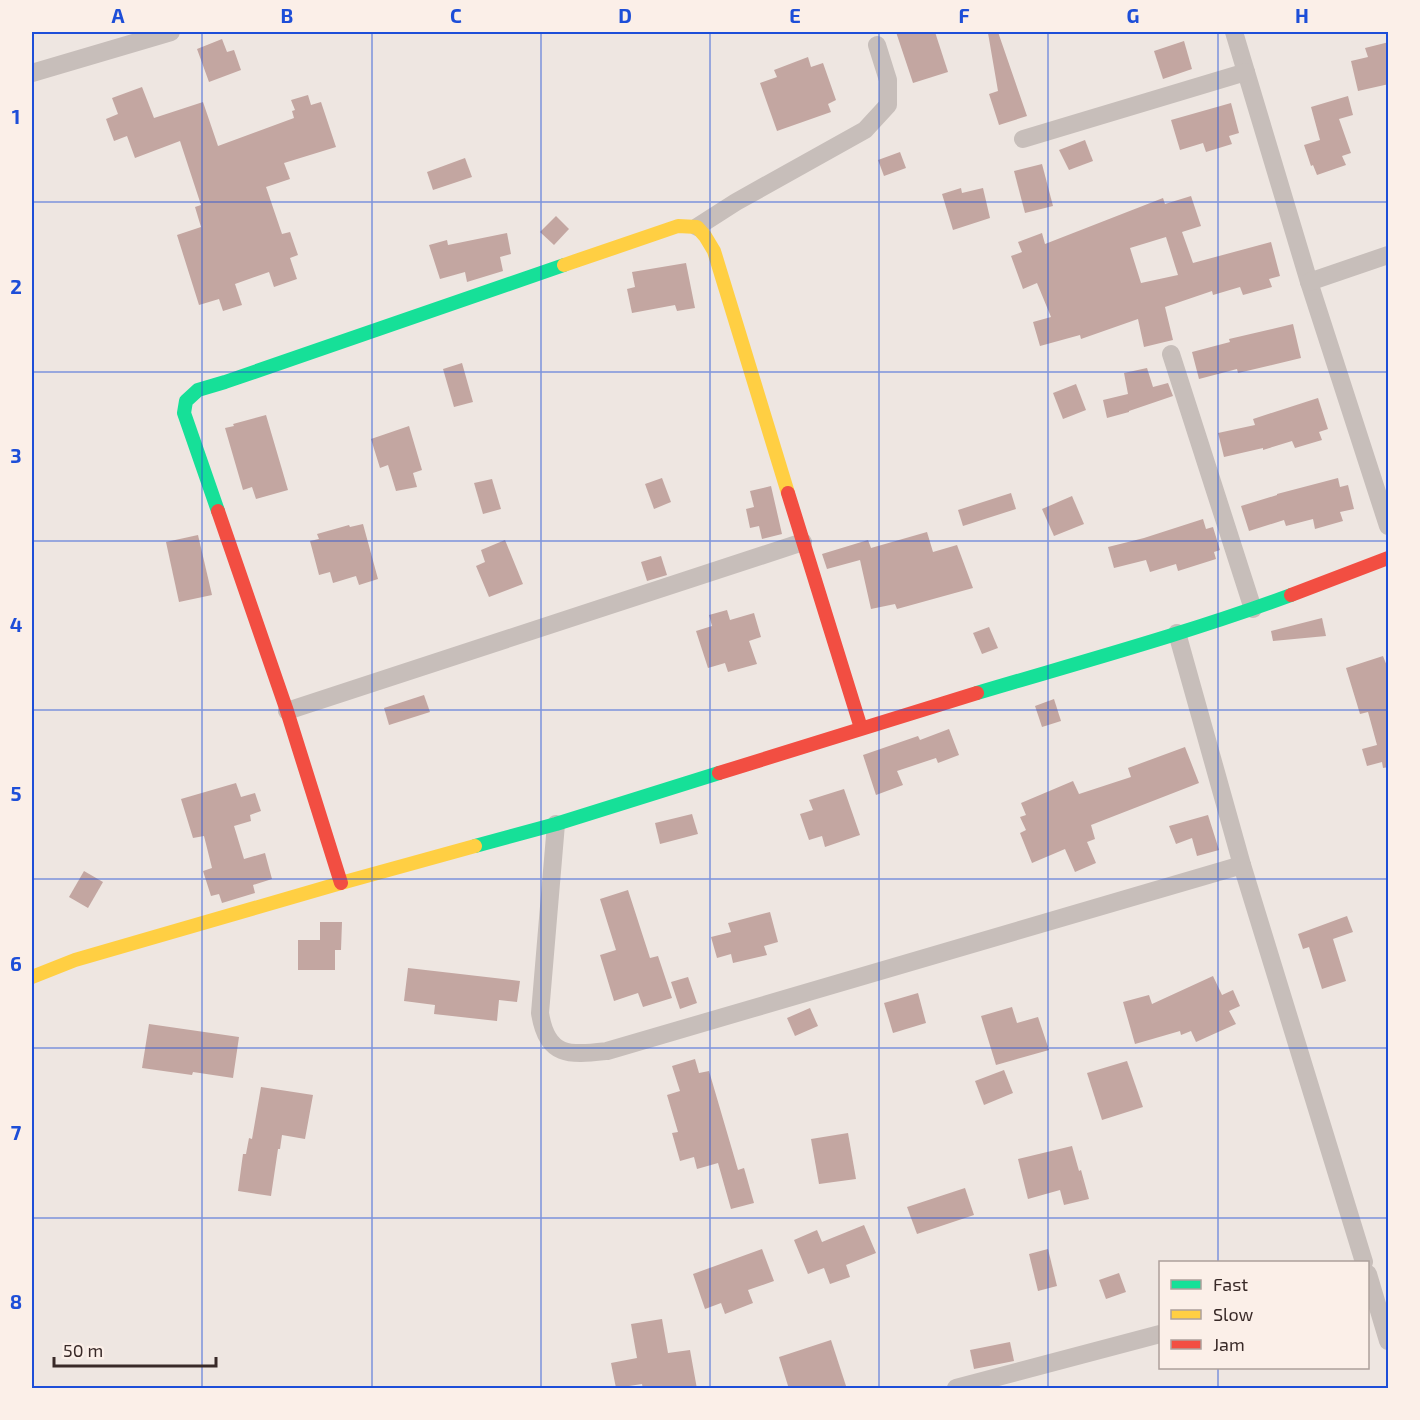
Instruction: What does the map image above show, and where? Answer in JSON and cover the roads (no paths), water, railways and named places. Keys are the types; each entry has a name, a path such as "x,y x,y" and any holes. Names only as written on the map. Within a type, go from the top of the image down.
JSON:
{"street":[{"path":"32,73 171,32"},
{"path":"1234,32 1309,282 1389,526"},
{"path":"341,883 287,711 186,420 184,413 186,400 198,390 678,226 697,227 736,202 865,130 888,105 888,80 877,45"},
{"path":"1023,139 1246,72"},
{"path":"697,227 714,251 861,728"},
{"path":"1309,282 1389,255"},
{"path":"1171,354 1252,609"},
{"path":"287,711 803,542"},
{"path":"32,977 75,960 556,824 861,728 1177,633 1252,609 1389,558"},
{"path":"1177,633 1242,865 1363,1261"},
{"path":"556,824 540,1013 542,1028 549,1041 557,1048 569,1053 586,1054 607,1051 1242,865"},
{"path":"1369,1279 1389,1341"},
{"path":"956,1389 1159,1335"}]}
